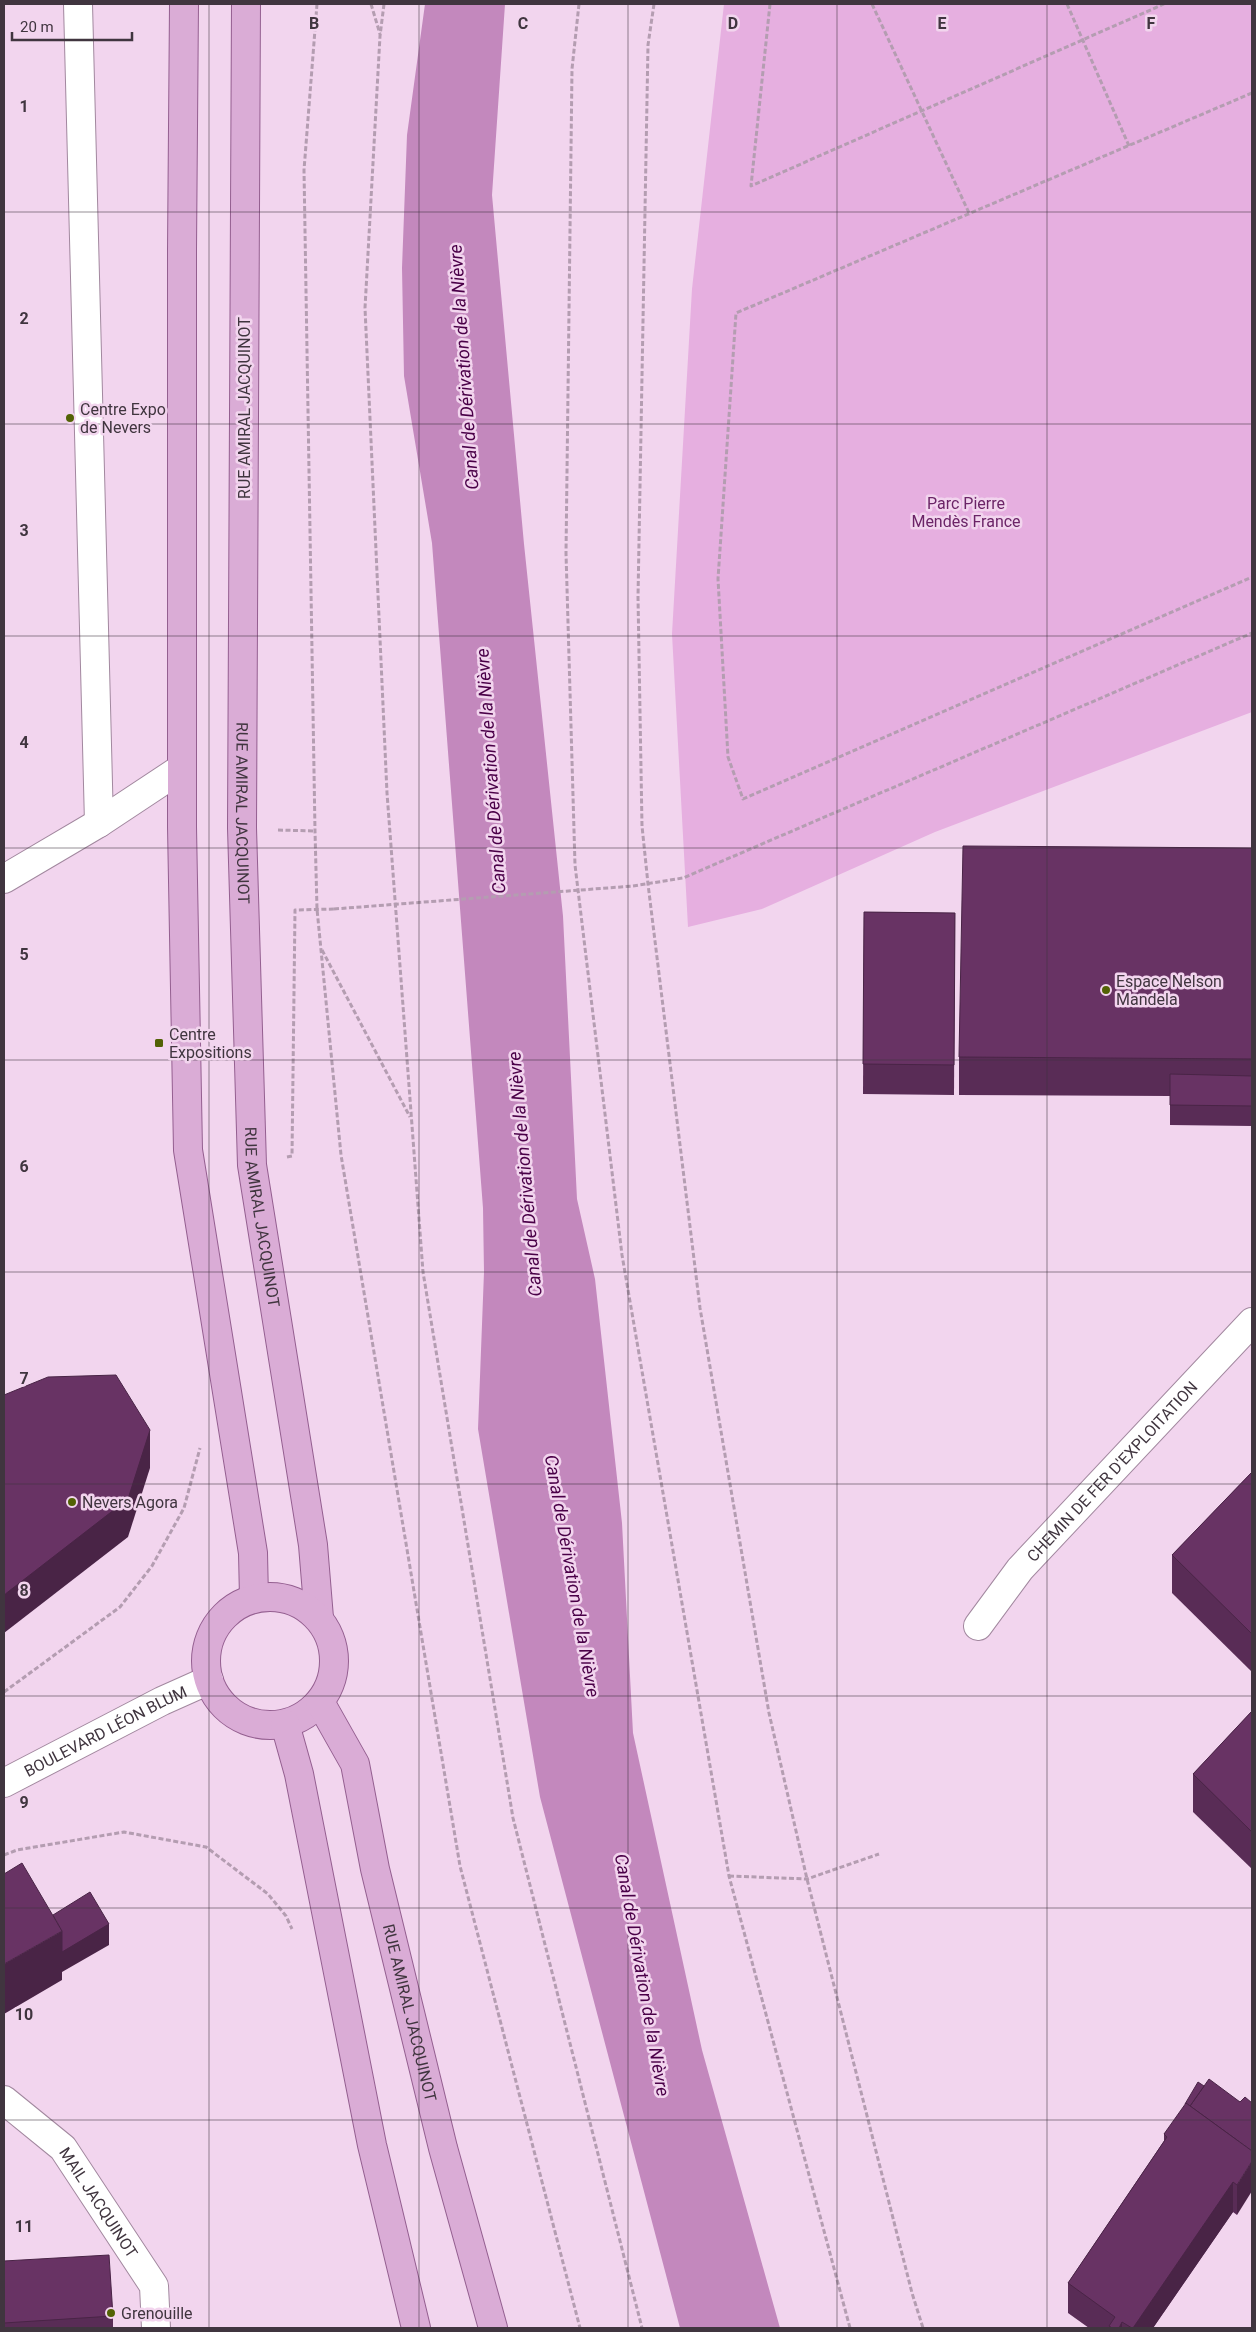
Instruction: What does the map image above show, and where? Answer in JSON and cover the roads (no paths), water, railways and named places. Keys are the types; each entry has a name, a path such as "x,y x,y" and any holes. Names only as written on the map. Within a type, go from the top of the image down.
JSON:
{"main road":[{"path":"184,4 182,768 188,1150 253,1553 254,1598"},
{"name":"RUE AMIRAL JACQUINOT","path":"246,4 242,828 252,1165 313,1546 318,1618"},
{"path":"272,1596 289,1599 305,1606 318,1618 334,1650 335,1669 330,1686 320,1702 298,1720 285,1724 265,1725 247,1721 230,1712 217,1698 209,1680 206,1660 209,1639 220,1621 235,1606 254,1598 272,1596"},
{"name":"RUE AMIRAL JACQUINOT","path":"320,1702 355,1764 375,1869 441,2138 493,2328"},
{"path":"285,1724 299,1774 372,2145 416,2328"}],"street":[{"path":"78,4 99,823"},
{"path":"4,879 99,823 182,768"},
{"name":"CHEMIN DE FER D'EXPLOITATION","path":"978,1626 1020,1569 1252,1322"},
{"name":"BOULEVARD LÉON BLUM","path":"4,1783 162,1701 209,1680"},
{"name":"MAIL JACQUINOT","path":"4,2100 63,2148 154,2286 156,2328"}],"water":[{"name":"Canal de Dérivation de la Nièvre","path":"425,4 505,4 492,195 524,544 563,916 577,1199 595,1279 622,1523 633,1733 702,2050 780,2328 680,2328 540,1797 478,1429 484,1272 483,1208 432,543 404,376 402,268 407,135"}],"place":[{"name":"Centre Expo de Nevers","path":"70,418"},
{"name":"Espace Nelson Mandela","path":"1106,990"},
{"name":"Centre Expositions","path":"159,1043"},
{"name":"Nevers Agora","path":"72,1502"},
{"name":"Grenouille","path":"111,2313"}],"park label":[{"name":"Parc Pierre Mendès France","path":"966,512"}]}
